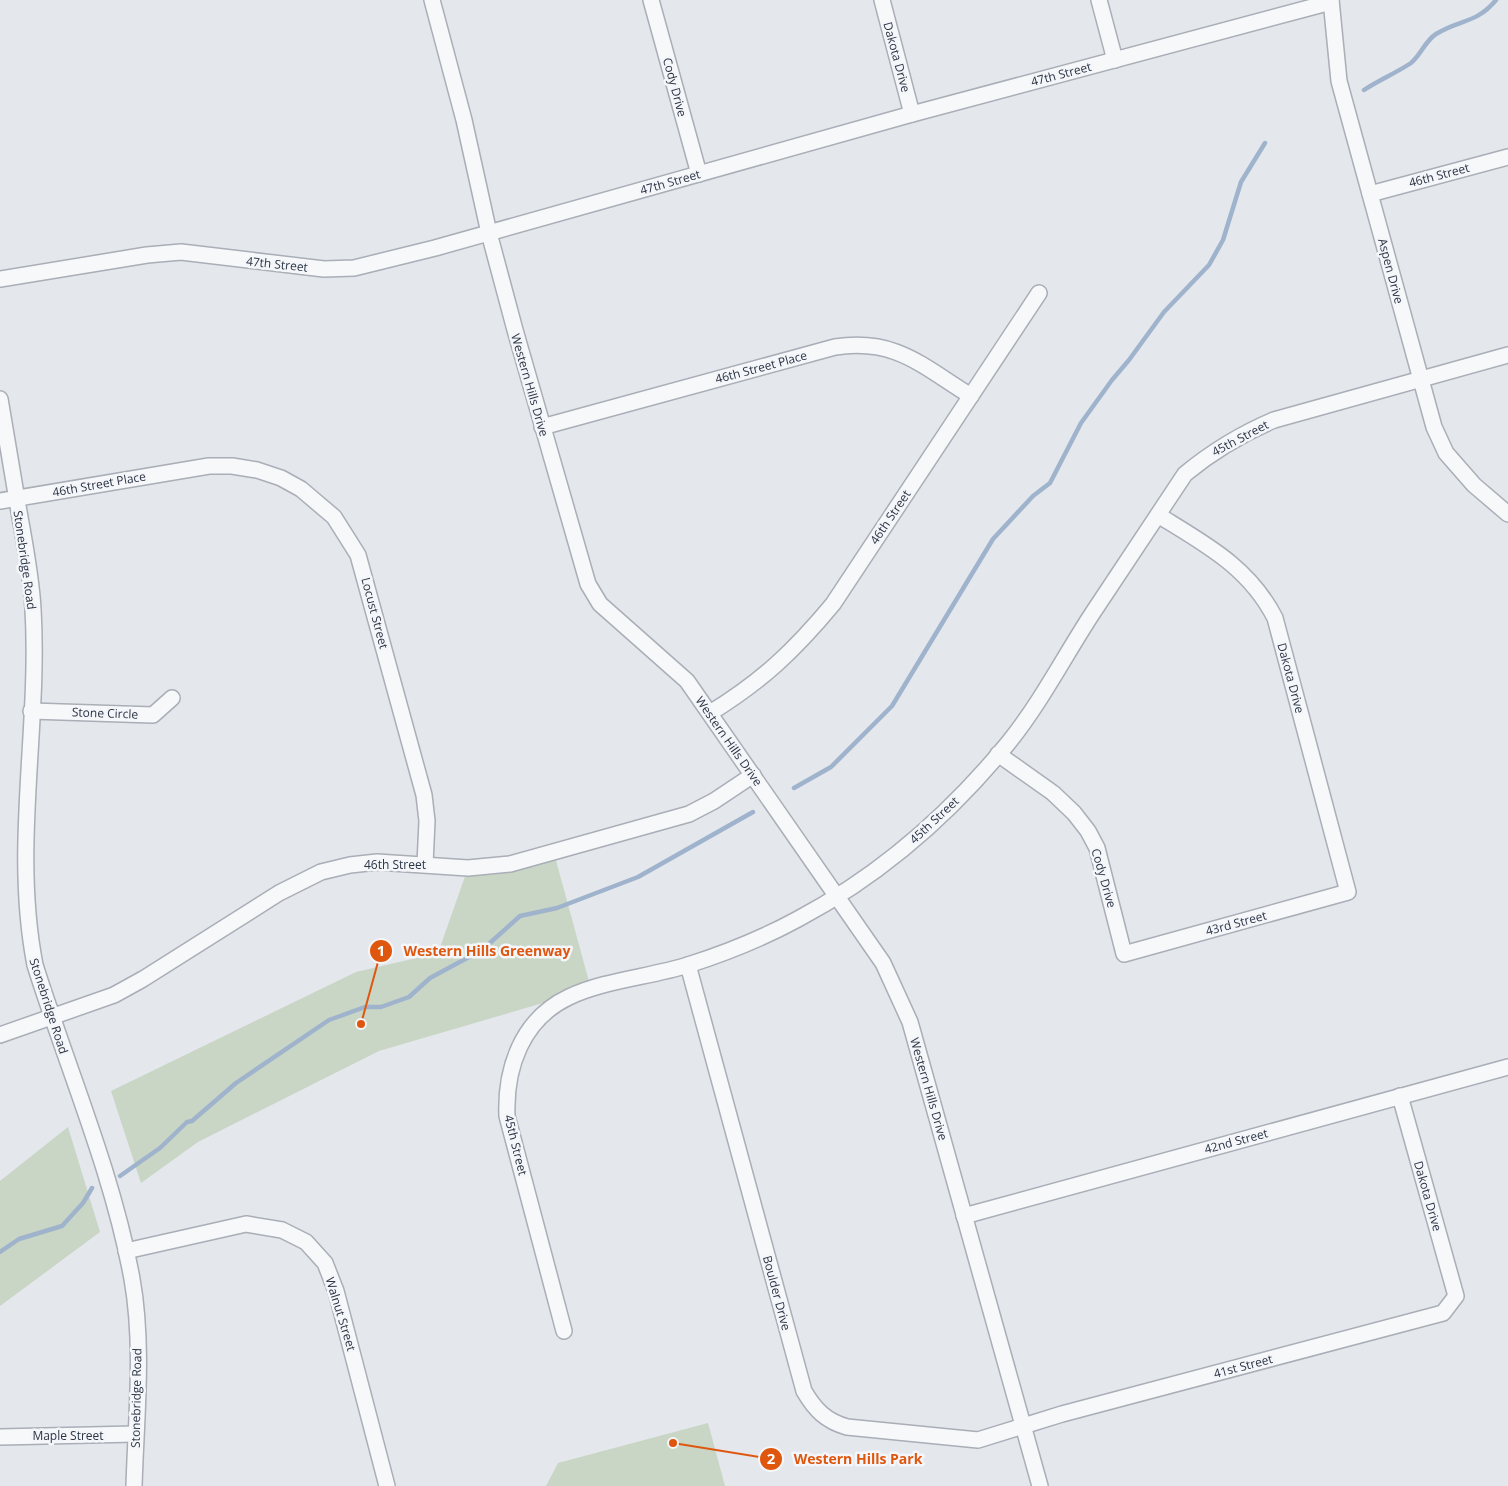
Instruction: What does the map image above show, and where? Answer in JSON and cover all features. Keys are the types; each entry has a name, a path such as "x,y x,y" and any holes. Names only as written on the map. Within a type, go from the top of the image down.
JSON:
{"street":[{"name":"Western Hills Drive","path":"432,0 464,120 489,233 542,427 588,584 600,604 687,681 884,963 910,1022 1040,1486"},
{"name":"Cody Drive","path":"651,0 699,174"},
{"name":"Dakota Drive","path":"882,0 912,114"},
{"path":"1099,0 1116,60"},
{"name":"47th Street","path":"0,279 147,255 181,252 324,269 354,268 489,233 912,114 1331,1"},
{"name":"Aspen Drive","path":"1331,1 1339,81 1434,428 1446,453 1474,485 1508,514"},
{"name":"46th Street","path":"1370,194 1508,157"},
{"name":"46th Street","path":"710,713 743,693 774,669 808,634 833,604 1039,293"},
{"name":"46th Street Place","path":"542,427 835,347 856,344 878,345 898,351 971,396"},
{"name":"45th Street","path":"564,1331 507,1116 506,1092 510,1069 518,1047 532,1027 548,1010 568,997 688,965 746,944 798,919 837,896 899,853 957,800 998,754 1054,679 1091,616 1186,474 1205,457 1250,430 1274,420 1508,356"},
{"name":"Stonebridge Road","path":"0,399 27,555 33,609 25,897 28,931 34,965 92,1134 126,1251 132,1279 138,1332 134,1486"},
{"name":"Locust Street","path":"197,468 232,466 257,470 281,478 301,489 320,503 347,535 364,575 422,786 427,820 425,864"},
{"name":"46th Street Place","path":"0,501 197,468"},
{"name":"Dakota Drive","path":"1158,515 1227,559 1252,582 1264,597 1275,618 1348,892"},
{"name":"Stone Circle","path":"31,711 153,715 172,698"},
{"name":"Cody Drive","path":"998,754 1052,793 1074,813 1088,831 1097,848 1124,954"},
{"name":"46th Street","path":"0,1035 114,995 143,979 279,893 321,872 350,865 378,862 468,868 510,864 654,826 689,814 714,801 753,775"},
{"name":"43rd Street","path":"1124,954 1348,892"},
{"name":"Boulder Drive","path":"688,965 804,1391 816,1411 836,1424 847,1427 978,1440 1023,1427"},
{"name":"42nd Street","path":"964,1216 1508,1067"},
{"name":"Dakota Drive","path":"1400,1096 1456,1296"},
{"name":"Walnut Street","path":"126,1251 246,1224 282,1230 306,1242 325,1263 336,1291 387,1486"},
{"name":"41st Street","path":"1023,1427 1062,1414 1443,1313 1456,1296"},
{"name":"Maple Street","path":"0,1437 135,1434"}],"green space":[{"path":"554,853 591,989 379,1051 198,1142 141,1183 111,1091 356,972 438,953 468,868"},
{"path":"68,1127 100,1232 0,1306 0,1181"},
{"path":"708,1423 725,1486 546,1486 558,1463"}],"waterway":[{"path":"1364,90 1411,63 1436,34 1475,17 1489,8 1496,0"},
{"path":"794,788 831,767 892,706 993,539 1033,496 1050,483 1081,423 1112,380 1164,312 1209,265 1223,240 1241,182 1265,143"},
{"path":"120,1176 160,1148 187,1122 192,1121 236,1083 329,1020 365,1007 381,1007 409,997 430,978 482,950 520,916 557,908 638,877 753,812"},
{"path":"0,1252 19,1239 62,1226 83,1203 92,1188"}],"place":[{"name":"Western Hills Greenway","path":"361,1024"},
{"name":"Western Hills Park","path":"673,1443"}]}
